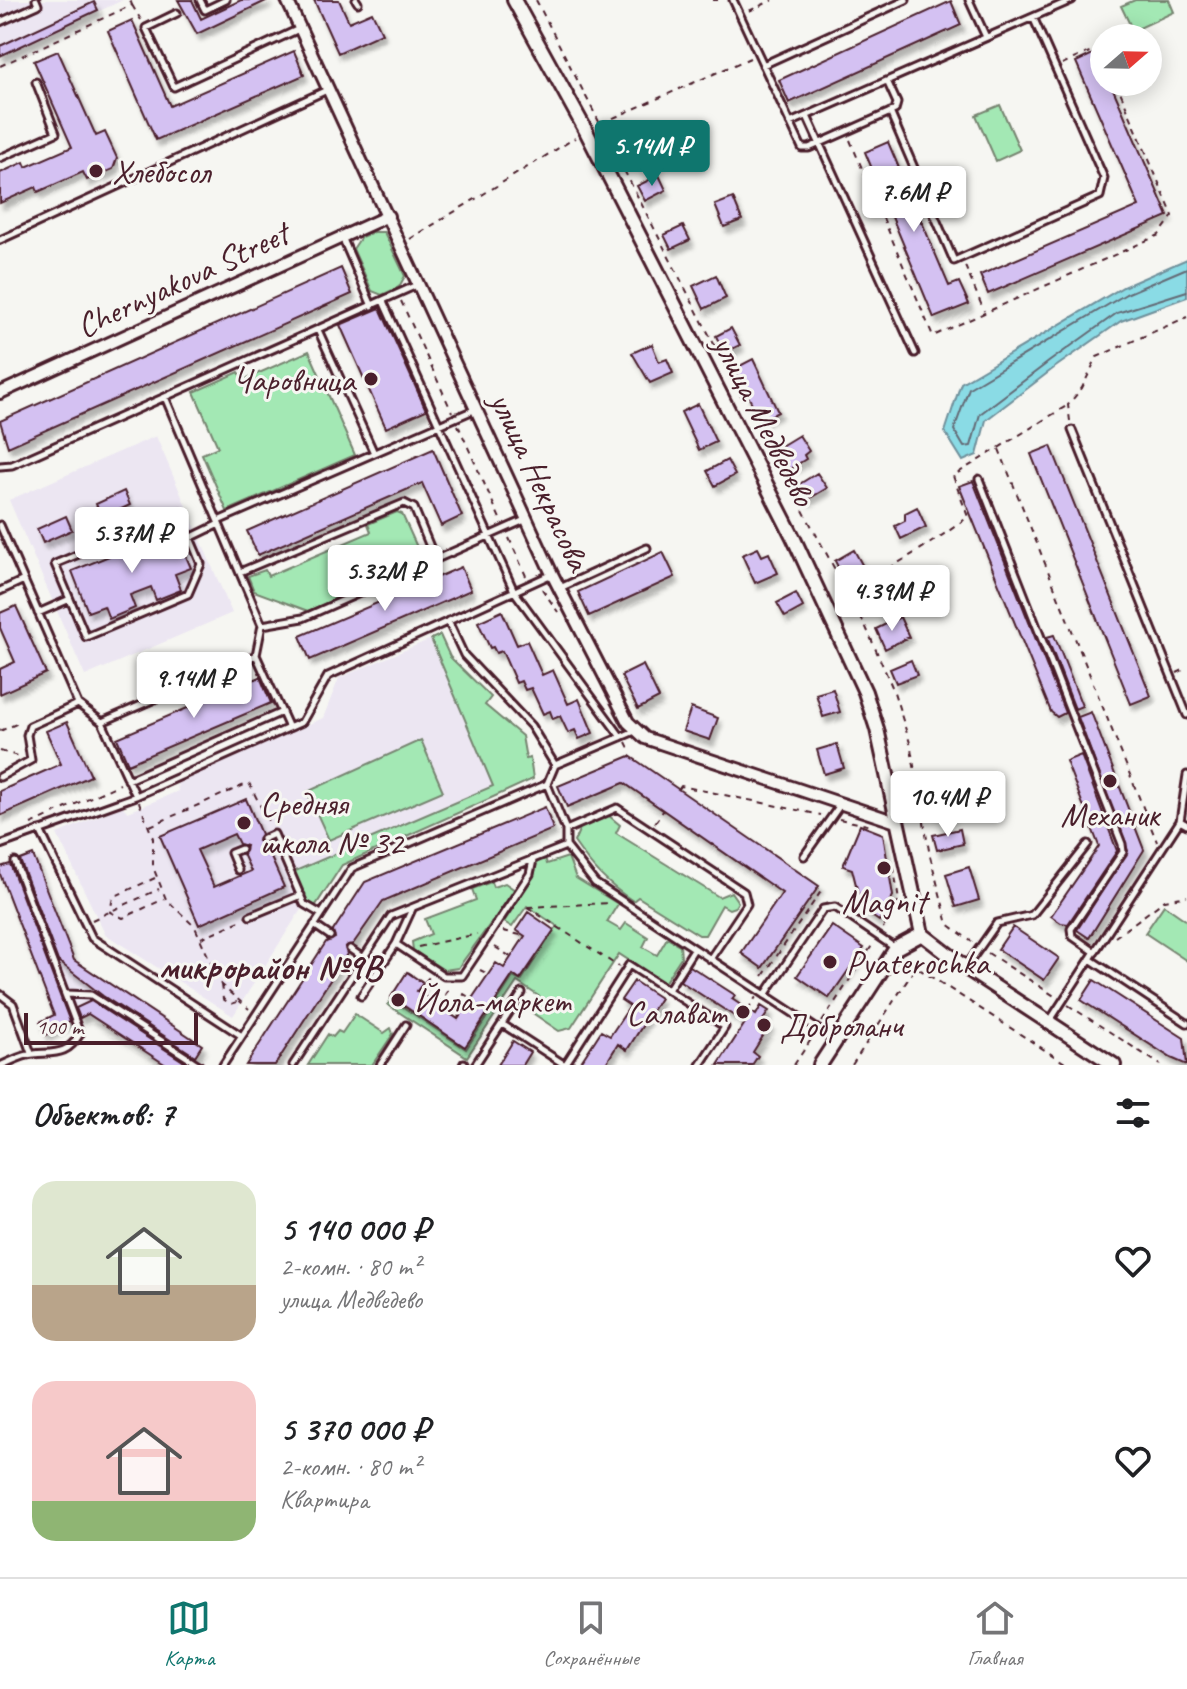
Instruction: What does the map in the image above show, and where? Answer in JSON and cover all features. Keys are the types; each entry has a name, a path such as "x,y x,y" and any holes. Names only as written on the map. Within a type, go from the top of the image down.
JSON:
{"street":[{"name":"улица Некрасова","path":"287,0 559,589 635,731"},
{"name":"улица Медведево","path":"514,0 586,131 793,537 865,692 877,729 922,934"},
{"name":"Chernyakova Street","path":"0,393 388,216"},
{"path":"635,731 645,738 896,822"},
{"path":"820,1065 896,948 922,934 966,968 1114,1065"}],"lane":[{"path":"0,22 38,5 36,0"},
{"path":"200,0 205,10 226,0"},
{"path":"733,0 802,148 819,144 890,112 897,103 887,81"},
{"path":"763,65 906,0"},
{"path":"969,0 986,37"},
{"path":"790,123 1072,0"},
{"path":"177,13 146,28 174,87 300,28"},
{"path":"890,112 954,261 1094,199 1104,191 1104,178 1033,17"},
{"path":"0,158 56,133 36,82"},
{"path":"0,240 327,90"},
{"path":"807,116 915,353"},
{"path":"342,237 372,306"},
{"path":"0,466 12,465 420,283"},
{"path":"383,301 514,591 621,737"},
{"path":"318,330 374,453"},
{"path":"165,397 262,625 256,655 289,728"},
{"path":"190,538 218,522 476,408"},
{"path":"1072,430 1187,715"},
{"path":"979,479 1122,844 1123,852 1071,929 1072,936 1095,952"},
{"path":"240,572 404,503 414,508 435,559"},
{"path":"179,512 201,564 188,594 86,637 70,599 55,564 179,512"},
{"path":"262,625 303,618 527,519"},
{"path":"0,525 78,704 102,722 136,796"},
{"path":"559,589 647,548"},
{"path":"0,845 136,796 302,722 328,676 552,574"},
{"path":"0,591 24,580"},
{"path":"38,613 70,599"},
{"path":"448,621 464,655 531,726 555,765"},
{"path":"102,722 256,655"},
{"path":"0,777 31,760 27,735 30,726 78,704"},
{"path":"128,780 282,712"},
{"path":"223,1065 347,873 358,865 547,784 555,765 635,731"},
{"path":"1049,1022 1180,821 1187,775"},
{"path":"547,784 566,830 566,846 595,883 835,1041"},
{"path":"804,856 840,804"},
{"path":"566,830 617,808 744,892 747,904 710,959"},
{"path":"1180,821 1187,825"},
{"path":"40,830 84,924 100,944 243,1036"},
{"path":"263,839 274,834 304,904 321,914"},
{"path":"966,968 997,923 1032,915 1088,844"},
{"path":"293,1065 391,916 566,846"},
{"path":"238,870 231,853 241,849"},
{"path":"396,944 444,976 462,976 530,874 533,859"},
{"path":"2,1065 31,1053 55,1055 71,1048 80,1034 15,862"},
{"path":"250,916 301,895"},
{"path":"763,993 823,909 835,907 896,948"},
{"path":"361,996 396,944 413,908"},
{"path":"314,925 330,936"},
{"path":"350,949 363,958"},
{"path":"668,990 694,949"},
{"path":"1090,959 1187,1023"},
{"path":"502,1024 565,1065 629,965 725,1027 700,1065"},
{"path":"475,1065 522,993"},
{"path":"0,994 13,1004 31,1053"},
{"path":"67,994 91,995 199,1065"},
{"path":"380,1065 406,1025"}],"path":[{"path":"130,0 146,28"},
{"path":"713,0 718,0"},
{"path":"740,15 773,0"},
{"path":"0,66 132,5"},
{"path":"1055,67 1090,52"},
{"path":"402,244 586,131 758,54"},
{"path":"962,257 985,313"},
{"path":"848,594 893,564 927,549 968,517 953,476 1068,405 1082,388 1097,357 1187,317"},
{"path":"1068,405 1072,430"},
{"path":"999,449 1160,851"},
{"path":"0,751 31,760"},
{"path":"27,826 128,780"},
{"path":"150,826 249,783 274,834"},
{"path":"679,789 681,786 874,827"},
{"path":"136,796 150,826 156,878 166,899 176,912 190,920 201,938 221,985 223,999 231,1004 238,1001"},
{"path":"650,830 663,811"},
{"path":"883,928 899,901 893,859"},
{"path":"110,912 113,897 156,878"},
{"path":"763,976 824,887"},
{"path":"84,924 161,888"},
{"path":"1095,952 1165,900 1187,896"},
{"path":"110,912 123,918 166,899"},
{"path":"623,902 527,907 626,970"},
{"path":"201,938 250,916"},
{"path":"948,924 1161,1065"},
{"path":"506,930 525,936"},
{"path":"413,948 452,938 490,934"},
{"path":"794,1065 878,936"},
{"path":"495,947 511,957"},
{"path":"416,977 423,967"},
{"path":"852,1065 916,967 1068,1065"},
{"path":"480,970 488,974"},
{"path":"408,972 423,982"},
{"path":"417,991 432,973"},
{"path":"221,985 257,1014"},
{"path":"438,1005 451,985"},
{"path":"748,1010 763,993"},
{"path":"458,1019 464,994 472,999"},
{"path":"391,998 397,1001"}],"shaded area":[{"path":"0,0 123,0 0,57"},
{"path":"156,436 232,613 85,676 9,500"},
{"name":"Средняя школа № 32","path":"431,639 493,786 337,853 233,1016 105,934 57,834 122,806 128,812 178,791 177,782 323,718 339,678"},
{"path":"33,855 74,960 202,1045 189,1065 166,1065 88,1014 46,1035 40,1022 54,1015 0,867"}],"green space":[{"path":"1135,0 1169,0 1174,12 1148,24 1130,24 1121,6"},
{"path":"1000,105 1020,150 996,161 976,115"},
{"path":"384,232 405,276 399,287 382,295 372,291 353,249 361,237"},
{"path":"309,351 355,455 227,511 202,454 218,447 194,392 239,372 243,380"},
{"path":"397,512 402,514 421,556 417,563 308,611 254,591 248,576 265,570 268,576 371,532 368,524"},
{"path":"440,635 450,657 491,697 485,705 522,736 533,779 342,865 314,908 305,902 293,872 493,786 431,639"},
{"path":"421,740 443,791 329,840 307,792"},
{"path":"608,815 620,825 616,833 719,897 731,892 738,902 735,907 729,909 722,905 705,935 699,935 638,897 633,901 624,895 600,875 574,842 580,828"},
{"path":"568,857 576,878 618,904 607,922 621,930 626,923 648,937 643,947 657,955 667,938 680,945 681,957 664,983 619,954 571,1028 559,1031 531,1012 540,997 517,982 467,1057 388,1005 391,999 466,1049 513,977 521,981 557,926 527,906 512,927 504,922 534,876 537,861 545,858 547,864"},
{"path":"491,882 493,887 505,883 515,890 458,968 444,970 413,950 412,942 431,934 425,919 476,900 472,889"},
{"path":"1164,905 1187,921 1187,961 1145,933"},
{"path":"355,1014 384,1033 391,1028 393,1034 372,1065 308,1065 328,1034 333,1037 338,1031 342,1033"}],"water":[{"path":"1187,259 1187,297 1121,321 1054,368 986,420 977,455 963,461 945,432 961,383 1123,287"}],"building":[{"path":"178,0 192,0 201,19 241,0 268,0 197,34"},
{"path":"314,0 339,0 349,22 372,12 382,33 338,53"},
{"path":"951,1 961,25 789,103 779,80"},
{"path":"94,2 98,10 0,56 0,46"},
{"path":"132,20 170,106 294,51 304,75 156,140 108,31"},
{"path":"58,51 96,136 105,132 117,158 113,169 87,180 83,172 38,192 36,187 0,203 0,173 24,162 26,167 72,147 34,61"},
{"path":"1090,55 1090,94 1076,62"},
{"path":"1091,96 1116,96 1168,216 988,294 980,275 1139,206"},
{"path":"888,142 949,286 959,282 969,304 934,318 865,152"},
{"path":"659,175 666,190 645,201 637,186"},
{"path":"733,198 742,220 724,227 715,205"},
{"path":"683,226 690,240 671,249 664,235"},
{"path":"341,268 352,294 8,447 0,421"},
{"path":"716,275 726,298 704,309 693,286"},
{"path":"380,308 426,410 386,428 340,325"},
{"path":"731,328 740,345 724,353 716,336"},
{"path":"652,344 659,362 667,359 673,373 650,383 632,353"},
{"path":"753,359 778,412 761,421 734,369"},
{"path":"698,404 716,442 699,450 681,412"},
{"path":"799,435 809,451 804,455 806,459 788,470 776,449"},
{"path":"1051,446 1151,696 1131,704 1031,454"},
{"path":"433,449 462,516 441,526 422,483 258,555 247,531"},
{"path":"727,460 735,475 715,486 707,471"},
{"path":"817,473 827,488 807,500 798,485"},
{"path":"973,481 1065,713 1057,717 1051,712 959,486"},
{"path":"124,491 130,505 102,518 96,504"},
{"path":"917,507 926,527 901,539 895,526 905,521 905,513"},
{"path":"66,516 72,530 43,543 37,529"},
{"path":"174,528 191,568 175,574 181,590 156,600 151,587 130,595 135,608 109,619 104,606 88,612 72,571 136,545 141,558 158,551 153,537"},
{"path":"758,548 762,556 769,553 778,573 755,583 742,555"},
{"path":"854,550 865,570 853,576 850,571 842,575 835,561"},
{"path":"663,552 675,577 589,616 578,592"},
{"path":"461,567 471,590 310,660 300,636"},
{"path":"796,593 803,607 785,617 777,603"},
{"path":"16,606 46,673 0,694 0,669 15,662 0,628 0,613"},
{"path":"502,611 517,645 527,641 542,675 553,670 568,704 579,699 593,733 579,739 575,730 568,733 560,716 553,719 550,711 543,714 531,688 525,690 521,681 516,683 502,651 496,653 493,647 490,648 478,622"},
{"path":"900,617 909,637 885,649 876,629"},
{"path":"1054,635 1082,706 1075,709 1047,637"},
{"path":"911,660 917,675 896,683 890,669"},
{"path":"643,665 659,698 638,709 621,676"},
{"path":"260,677 271,703 128,764 117,738"},
{"path":"833,689 840,712 823,717 816,694"},
{"path":"691,708 718,718 710,740 683,731"},
{"name":"Механик","path":"1091,712 1144,850 1089,938 1077,930 1128,851 1078,717"},
{"path":"67,722 91,776 0,816 0,791 61,764 46,731"},
{"path":"837,744 844,768 824,774 817,750"},
{"name":"Механик","path":"1081,755 1117,851 1068,924 1051,916 1099,846 1066,761"},
{"path":"630,756 819,886 762,968 741,953 782,893 624,783 567,807 558,786"},
{"path":"965,774 976,799 931,812 927,798 955,791 950,781"},
{"path":"246,799 261,834 258,841 265,844 284,887 199,925 160,836","holes":["234,834 239,844 246,846 243,854 251,871 214,887 197,850"]},
{"path":"545,807 553,829 383,901 353,944 345,947 347,954 275,1065 246,1065 326,942 335,938 333,931 365,882"},
{"path":"860,825 883,834 893,896 879,921 853,903 858,893 852,869 843,866"},
{"path":"960,829 963,844 937,850 933,835"},
{"path":"33,855 74,960 202,1045 195,1056 103,996 58,961 20,860"},
{"path":"10,864 70,1022 46,1035 40,1022 54,1015 0,874 0,867"},
{"path":"969,867 979,900 956,907 946,874"},
{"path":"528,912 554,930 520,980 513,975 465,1047 391,997 407,972 423,983 417,991 458,1019 496,963 504,968 525,936 516,930"},
{"name":"Pyaterochka","path":"832,926 864,948 829,998 797,976"},
{"path":"1013,927 1059,958 1044,980 998,949"},
{"path":"690,966 735,995 732,999 756,1015 761,1006 769,1011 763,1020 770,1025 753,1052 758,1056 752,1065 718,1065 745,1023 680,981"},
{"path":"1094,980 1184,1038 1187,1065 1081,1000"},
{"path":"634,981 660,998 627,1050 618,1044 605,1065 579,1065 601,1031 610,1036 630,1006 621,1000"},
{"path":"91,1001 189,1065 166,1065 88,1014 80,1018 76,1008"},
{"path":"513,1041 530,1052 522,1065 498,1065"}],"place":[{"name":"Хлебосол","path":"96,171"},
{"name":"Чаровница","path":"371,379"},
{"name":"Механик","path":"1110,781"},
{"name":"Средняя школа № 32","path":"244,823"},
{"name":"Magnit","path":"884,868"},
{"name":"Pyaterochka","path":"830,962"},
{"name":"Йола-маркет","path":"398,1000"},
{"name":"Салават","path":"743,1012"},
{"name":"Доброланч","path":"764,1025"}],"district":[{"name":"микрорайон №9В","path":"270,966"}]}
